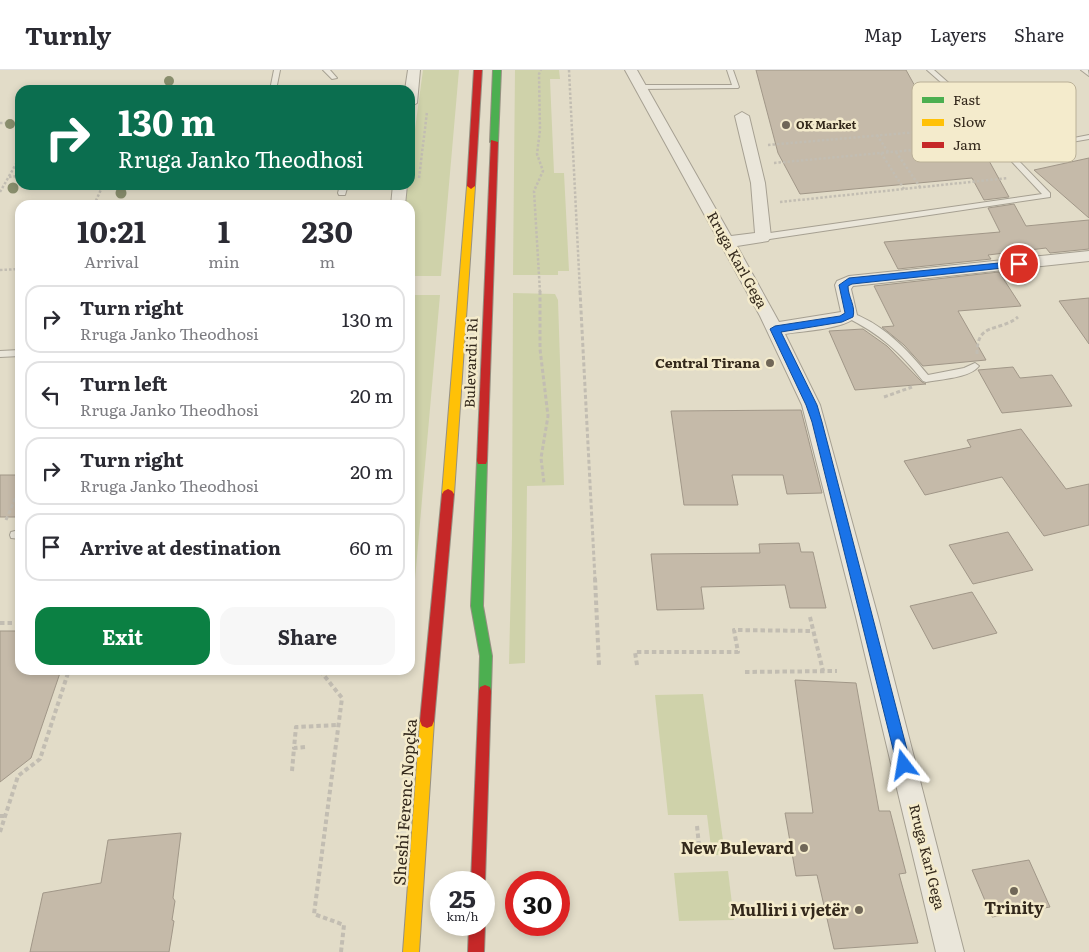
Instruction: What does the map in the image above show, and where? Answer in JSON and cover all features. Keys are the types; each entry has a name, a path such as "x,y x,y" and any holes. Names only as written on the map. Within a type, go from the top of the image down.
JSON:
{"main road":[{"name":"Bulevardi i Ri","path":"432,655 440,598 465,282 478,70"},
{"name":"Bulevardi i Ri","path":"478,871 486,656 478,606 497,70"},
{"name":"Sheshi Ferenc Nopçka","path":"411,952 432,655"},
{"path":"476,952 477,936"}],"street":[{"path":"412,85 414,70"},
{"name":"Rruga Karl Gega","path":"636,78 775,329 811,405 817,422 950,952"},
{"path":"727,242 763,237 753,164 742,116"},
{"path":"775,329 842,319 850,315 843,292 843,285 849,281 1089,256"}],"lane":[{"path":"274,85 277,70"},
{"path":"326,70 334,78"},
{"path":"636,78 736,87 730,70"},
{"path":"930,70 944,82"},
{"path":"1084,70 1089,74"},
{"path":"1076,139 1089,137"},
{"path":"763,237 1047,195 1016,162"},
{"path":"850,315 873,326 896,344 926,380 966,371 975,366"},
{"path":"0,354 15,353"}],"path":[{"path":"541,70 539,74 540,130 537,154 543,171 534,191 540,282 540,350 548,416 541,458 544,483"},
{"path":"569,70 599,666"},
{"path":"418,181 428,105"},
{"path":"0,123 15,123"},
{"path":"749,146 912,133"},
{"path":"877,136 889,152"},
{"path":"753,164 912,150"},
{"path":"896,152 920,188"},
{"path":"881,153 904,189"},
{"path":"0,191 15,165"},
{"path":"8,177 15,176"},
{"path":"760,205 1029,176"},
{"path":"0,270 15,270"},
{"path":"975,366 978,357 976,341 978,335 983,331 1012,324 1018,317"},
{"path":"884,397 905,391 926,380"},
{"path":"5,526 15,500"},
{"path":"810,617 823,671"},
{"path":"0,623 15,623"},
{"path":"636,665 635,652 738,652 734,630 813,631"},
{"path":"745,672 837,671"},
{"path":"0,832 18,776 40,759 67,675"},
{"path":"324,675 342,698 314,914 344,925 342,952"},
{"path":"292,771 296,727 338,725"},
{"path":"294,748 305,747"},
{"path":"0,816 6,816"},
{"path":"697,826 700,855"}],"green space":[{"path":"423,70 459,70 441,276 415,276 415,200 406,200 406,190 415,190 415,129"},
{"path":"515,70 559,70 560,79 550,79 554,173 564,173 569,271 558,271 558,275 513,275"},
{"path":"513,293 555,294 558,300 564,485 527,486 525,663 509,664 512,537"},
{"path":"415,295 440,295 415,579"},
{"path":"703,694 725,855 712,855 707,815 668,815 655,695"},
{"path":"728,871 734,920 679,921 674,873"}],"building":[{"path":"756,70 906,70 913,82 912,162 990,162 1009,197 984,200 972,178 800,194 778,153"},
{"path":"1089,158 1089,218 1034,170"},
{"path":"1014,204 1026,226 1089,220 1089,249 1050,253 1046,248 988,255 991,259 898,269 884,242 1000,232 988,208"},
{"path":"999,272 1021,306 958,311 986,360 923,366 904,345 882,327 894,326 874,286"},
{"path":"1089,298 1089,344 1059,301"},
{"path":"863,329 887,346 926,384 855,390 829,331"},
{"path":"1013,367 1020,378 1052,375 1072,406 1002,413 978,370"},
{"path":"801,410 822,493 787,494 783,475 732,475 738,505 684,505 671,411"},
{"path":"1021,429 1066,489 1089,484 1089,525 1044,536 1002,477 925,495 904,461 971,447 967,440"},
{"path":"0,475 15,475 15,517 0,517"},
{"path":"1008,532 1033,570 973,584 949,545"},
{"path":"799,543 801,552 813,552 826,608 790,608 785,585 701,587 704,609 657,610 651,554 760,553 759,544"},
{"path":"972,592 997,633 933,649 910,606"},
{"path":"0,631 15,631 15,675 59,675 31,758 0,782"},
{"path":"795,680 856,683 879,811 890,811 906,873 899,874 918,943 834,949 817,875 796,876 785,813 813,813"},
{"path":"181,833 173,898 175,901 172,920 174,921 169,952 30,952 43,893 101,883 108,840"},
{"path":"1029,860 1050,907 992,917 972,870"}],"traffic: fast":[{"path":"494,142 497,70"},
{"path":"482,461 477,606 486,656 485,691"}],"traffic: slow":[{"path":"448,494 471,186"},
{"path":"411,952 427,721"}],"traffic: jam":[{"path":"471,186 478,70"},
{"path":"482,461 494,142"},
{"path":"427,721 448,494"},
{"path":"478,871 485,691"},
{"path":"476,952 477,936"}],"place":[{"name":"OK Market","path":"786,125"},
{"name":"Central Tirana","path":"770,363"},
{"name":"New Bulevard","path":"804,848"},
{"name":"Trinity","path":"1014,891"},
{"name":"Mulliri i vjetër","path":"859,910"}],"route":[{"path":"904,765 817,422 811,405 775,329 842,319 850,315 843,292 843,285 849,281 1019,264"}]}
